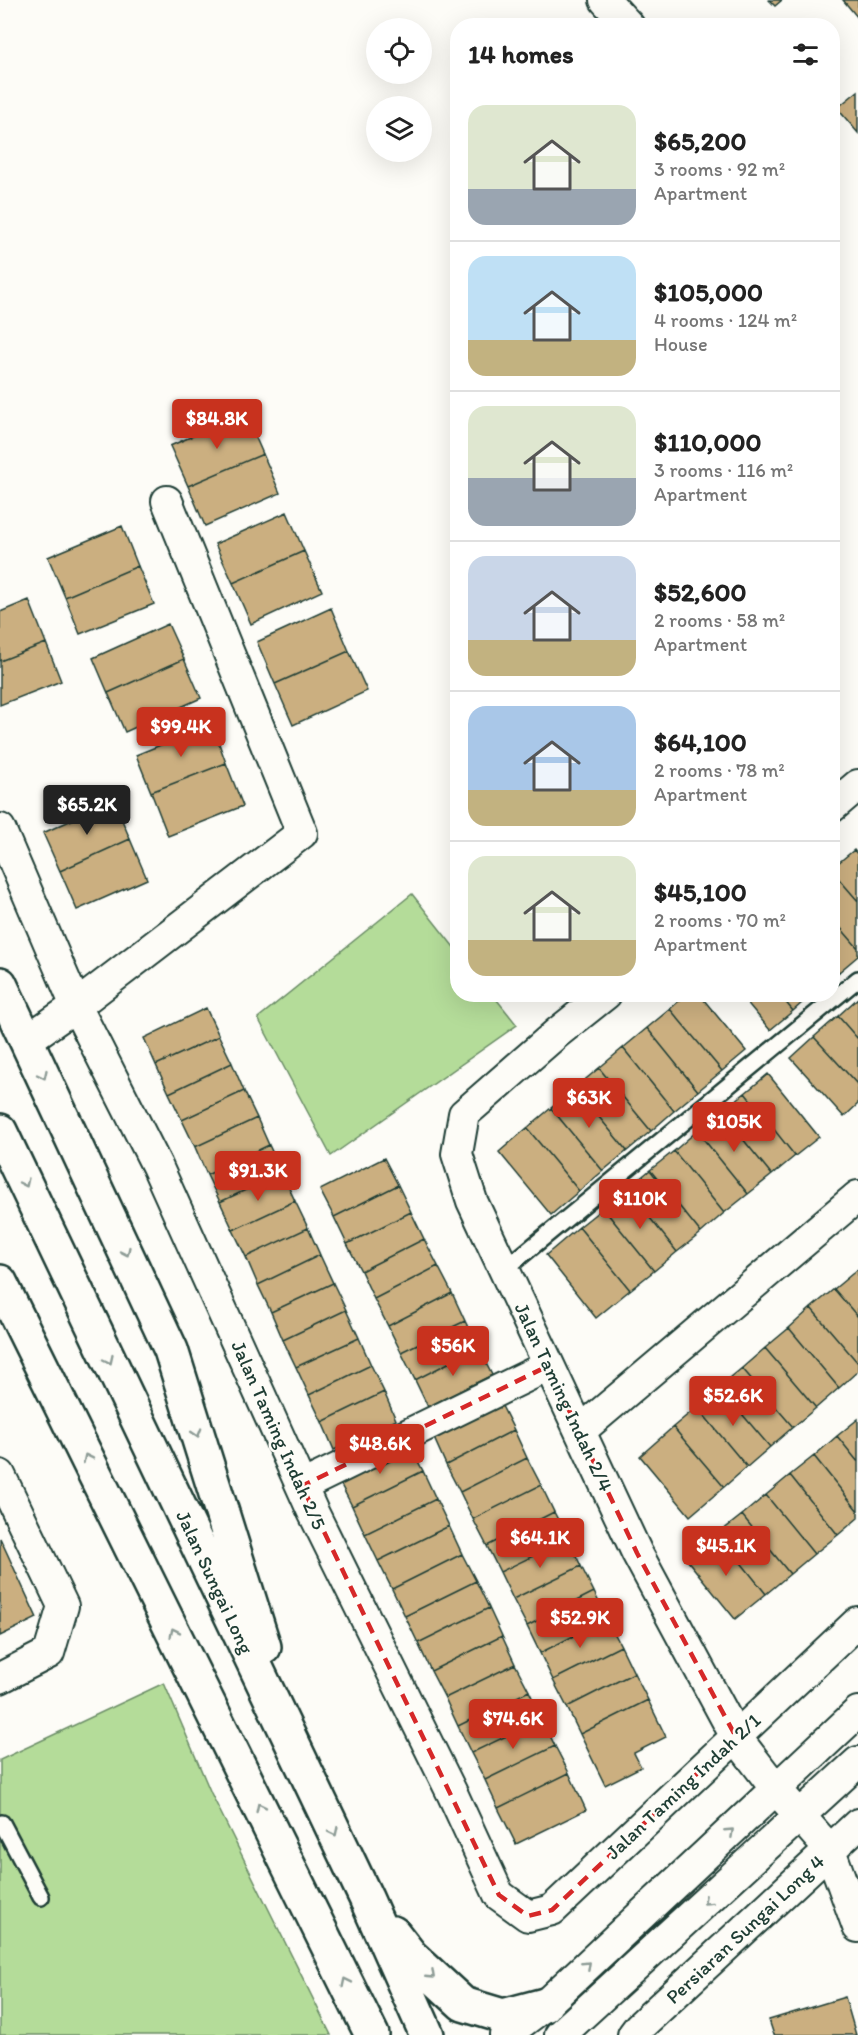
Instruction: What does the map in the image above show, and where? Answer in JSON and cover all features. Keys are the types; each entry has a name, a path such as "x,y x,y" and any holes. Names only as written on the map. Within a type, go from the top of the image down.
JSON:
{"street":[{"path":"605,0 622,18"},
{"path":"27,1040 76,1006 302,833 167,501"},
{"path":"840,800 858,785"},
{"name":"Jalan Taming Indah 2/5","path":"0,829 76,1006 157,1166 302,1486 452,1793 499,1895"},
{"path":"0,984 171,1350 299,1760"},
{"name":"Jalan Taming Indah 2/4","path":"596,1002 464,1114 457,1154 472,1201 637,1553 736,1737 776,1789 830,1850"},
{"name":"Jalan Sungai Long","path":"0,1131 366,1898 427,2035"},
{"path":"580,1431 858,1196"},
{"path":"0,1282 372,2035"},
{"path":"302,1486 548,1366"},
{"path":"0,1475 63,1606 49,1653 0,1678"},
{"name":"Jalan Taming Indah 2/1","path":"499,1895 528,1916 552,1910 858,1622"},
{"path":"505,2035 545,2005 858,1712"},
{"path":"560,2035 858,1762"},
{"name":"Persiaran Sungai Long 4","path":"633,2035 858,1824"},
{"path":"830,1850 858,1927"},
{"path":"366,1898 411,1956 463,2004 504,2016 545,2005"}],"lane":[{"path":"840,994 858,979"},
{"path":"504,1270 830,1002"},
{"path":"2,1823 41,1896"}],"highlighted area":[{"path":"548,1366 637,1553 736,1737 552,1910 528,1916 499,1895 302,1486"}],"green space":[{"path":"412,894 450,942 450,1002 499,1002 517,1025 331,1156 258,1018"},
{"path":"164,1683 211,1793 331,2035 0,2035 0,1760"}],"building":[{"path":"769,0 782,0 775,6"},
{"path":"843,0 858,0 858,18"},
{"path":"858,91 858,133 840,112 840,106"},
{"path":"245,413 263,454 188,486 170,446"},
{"path":"263,454 280,493 205,526 188,486"},
{"path":"287,512 304,551 233,583 215,544"},
{"path":"122,526 138,566 65,597 48,557"},
{"path":"304,551 322,591 251,624 233,583"},
{"path":"138,566 154,604 80,634 65,597"},
{"path":"29,600 46,643 0,661 0,612"},
{"path":"331,608 349,651 275,684 257,642"},
{"path":"168,624 184,659 108,693 93,658"},
{"path":"46,643 61,681 0,705 0,661"},
{"path":"349,651 367,691 293,725 275,684"},
{"path":"184,659 201,698 125,732 108,693"},
{"path":"212,724 226,763 151,792 136,755"},
{"path":"226,763 243,806 168,836 151,792"},
{"path":"114,801 130,839 60,871 43,833"},
{"path":"130,839 147,879 77,910 60,871"},
{"path":"854,850 858,855 858,901 840,880 840,861"},
{"path":"840,880 858,901 858,948 840,927"},
{"path":"840,927 858,948 858,956 840,971"},
{"path":"858,998 858,1039 838,1016"},
{"path":"678,1002 706,1002 746,1051 722,1071 670,1009"},
{"path":"747,1002 786,1002 793,1011 770,1030"},
{"path":"786,1002 803,1002 793,1011"},
{"path":"206,1008 219,1036 156,1065 144,1038"},
{"path":"670,1009 722,1071 698,1091 647,1028"},
{"path":"838,1016 858,1039 858,1085 814,1037"},
{"path":"647,1028 698,1091 674,1111 623,1048"},
{"path":"219,1036 232,1063 169,1093 156,1065"},
{"path":"814,1037 858,1085 858,1104 844,1117 791,1058"},
{"path":"623,1048 674,1111 651,1131 599,1068"},
{"path":"232,1063 244,1091 182,1120 169,1093"},
{"path":"599,1068 651,1131 627,1151 575,1088"},
{"path":"768,1074 819,1137 795,1156 745,1093"},
{"path":"575,1088 627,1151 603,1171 551,1108"},
{"path":"244,1091 257,1118 195,1147 182,1120"},
{"path":"745,1093 795,1156 772,1175 721,1112"},
{"path":"551,1108 603,1171 579,1191 527,1128"},
{"path":"721,1112 772,1175 748,1194 697,1131"},
{"path":"257,1118 269,1145 207,1175 195,1147"},
{"path":"527,1128 579,1191 551,1215 499,1152"},
{"path":"697,1131 748,1194 724,1213 674,1151"},
{"path":"269,1145 282,1173 220,1202 207,1175"},
{"path":"674,1151 724,1213 701,1233 650,1170"},
{"path":"384,1158 398,1185 334,1217 320,1190"},
{"path":"650,1170 701,1233 677,1252 627,1189"},
{"path":"282,1173 295,1201 233,1230 220,1202"},
{"path":"398,1185 411,1212 347,1244 334,1217"},
{"path":"627,1189 677,1252 654,1271 603,1208"},
{"path":"295,1201 308,1228 246,1257 233,1230"},
{"path":"603,1208 654,1271 630,1290 579,1227"},
{"path":"411,1212 424,1239 361,1271 347,1244"},
{"path":"579,1227 630,1290 596,1318 546,1255"},
{"path":"308,1228 320,1255 258,1285 246,1257"},
{"path":"424,1239 438,1266 374,1299 361,1271"},
{"path":"320,1255 333,1283 271,1312 258,1285"},
{"path":"438,1266 452,1293 388,1326 374,1299"},
{"path":"858,1269 858,1317 834,1289"},
{"path":"333,1283 346,1310 283,1340 271,1312"},
{"path":"834,1289 858,1317 858,1363 811,1308"},
{"path":"452,1293 465,1321 401,1352 388,1326"},
{"path":"811,1308 858,1363 858,1371 839,1388 789,1328"},
{"path":"346,1310 359,1338 296,1367 283,1340"},
{"path":"465,1321 478,1348 415,1380 401,1352"},
{"path":"789,1328 839,1388 816,1408 765,1348"},
{"path":"359,1338 371,1365 309,1395 296,1367"},
{"path":"478,1348 492,1375 428,1407 415,1380"},
{"path":"765,1348 816,1408 793,1427 742,1368"},
{"path":"371,1365 384,1392 322,1422 309,1395"},
{"path":"742,1368 793,1427 770,1447 719,1387"},
{"path":"719,1387 770,1447 747,1467 697,1407"},
{"path":"384,1392 396,1420 334,1450 322,1422"},
{"path":"501,1404 514,1430 446,1465 434,1438"},
{"path":"697,1407 747,1467 724,1487 673,1427"},
{"path":"858,1419 858,1462 837,1436"},
{"path":"673,1427 724,1487 690,1516 640,1456"},
{"path":"514,1430 527,1458 460,1492 446,1465"},
{"path":"837,1436 858,1462 858,1511 814,1456"},
{"path":"409,1444 423,1471 352,1506 338,1479"},
{"path":"814,1456 858,1511 858,1518 838,1535 790,1475"},
{"path":"527,1458 541,1485 473,1519 460,1492"},
{"path":"423,1471 436,1499 365,1534 352,1506"},
{"path":"790,1475 838,1535 814,1554 766,1495"},
{"path":"541,1485 554,1512 487,1546 473,1519"},
{"path":"766,1495 814,1554 790,1574 742,1515"},
{"path":"436,1499 449,1526 378,1561 365,1534"},
{"path":"554,1512 568,1539 500,1572 487,1546"},
{"path":"742,1515 790,1574 766,1594 718,1534"},
{"path":"449,1526 462,1554 392,1589 378,1561"},
{"path":"718,1534 766,1594 735,1619 687,1560"},
{"path":"0,1538 37,1618 0,1636"},
{"path":"568,1539 581,1566 513,1599 500,1572"},
{"path":"462,1554 476,1581 405,1616 392,1589"},
{"path":"581,1566 594,1592 527,1626 513,1599"},
{"path":"476,1581 489,1608 418,1643 405,1616"},
{"path":"594,1592 607,1619 540,1653 527,1626"},
{"path":"489,1608 502,1636 431,1671 418,1643"},
{"path":"607,1619 621,1646 553,1680 540,1653"},
{"path":"502,1636 515,1664 445,1698 431,1671"},
{"path":"621,1646 634,1673 567,1707 553,1680"},
{"path":"515,1664 529,1691 458,1726 445,1698"},
{"path":"634,1673 648,1700 580,1734 567,1707"},
{"path":"529,1691 542,1719 471,1753 458,1726"},
{"path":"648,1700 666,1737 634,1753 641,1767 605,1785 580,1734"},
{"path":"542,1719 555,1746 485,1780 471,1753"},
{"path":"555,1746 569,1773 498,1808 485,1780"},
{"path":"569,1773 586,1810 516,1844 498,1808"},
{"path":"845,1997 856,2035 774,2035 769,2020"}]}
